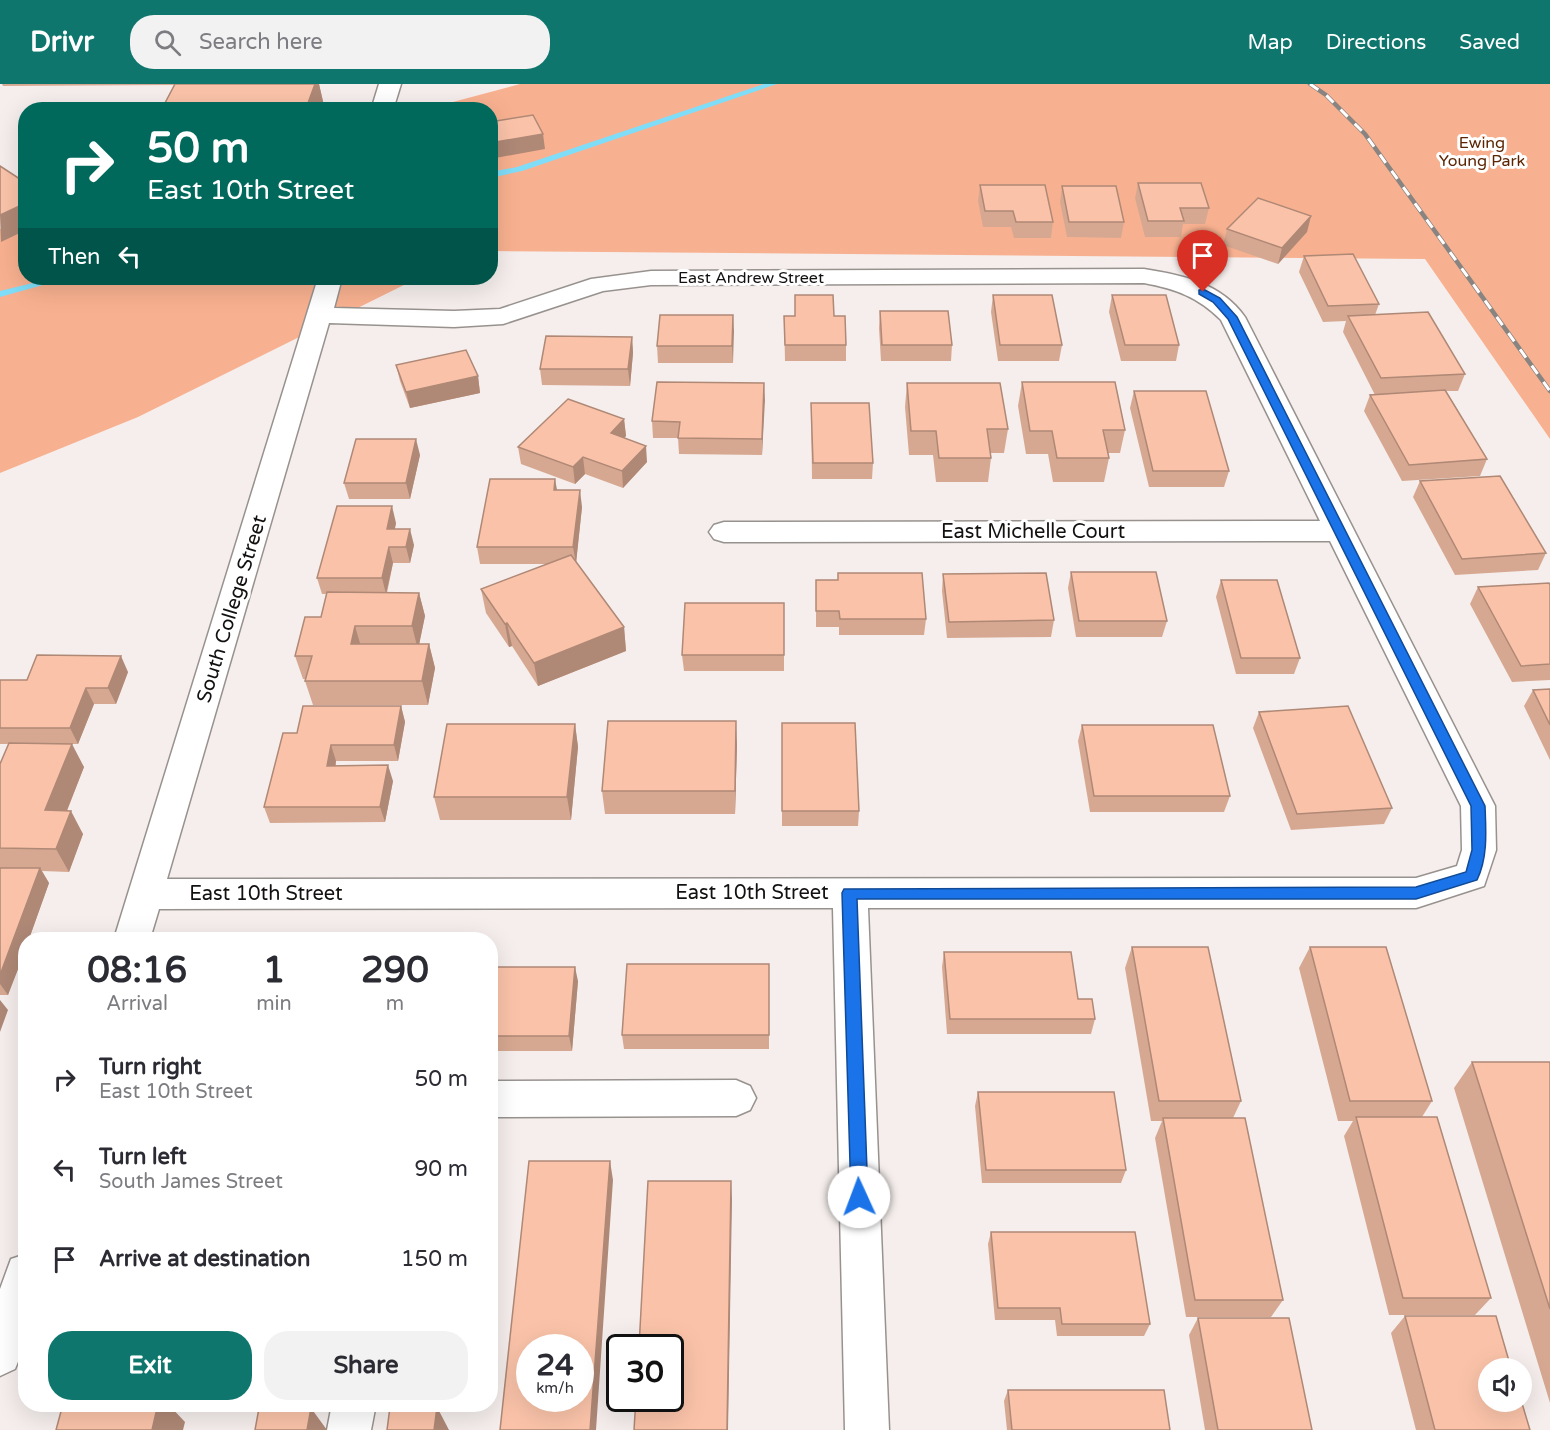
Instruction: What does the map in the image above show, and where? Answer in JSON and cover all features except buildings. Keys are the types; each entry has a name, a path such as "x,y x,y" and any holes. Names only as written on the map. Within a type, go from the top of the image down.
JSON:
{"street":[{"path":"384,102 390,84"},
{"name":"East Andrew Street","path":"319,315 454,319 503,316 600,284 651,278 1144,276 1188,283 1217,300 1232,317 1341,531"},
{"name":"South College Street","path":"134,932 328,285"},
{"name":"East Michelle Court","path":"724,532 1341,531"},
{"name":"East 10th Street","path":"146,894 1416,893 1472,876 1479,850 1478,806 1341,531"},
{"path":"850,893 867,1430"},
{"path":"498,1099 735,1098"},
{"path":"0,1354 18,1299"},
{"path":"350,1430 353,1412"}],"green space":[{"name":"Ewing Young Park","path":"520,84 1550,84 1550,439 1425,259 498,251 498,102 453,102"},
{"path":"18,223 18,285 404,285 138,417 0,473 0,229"}],"waterway":[{"path":"498,173 519,169 773,84"},
{"path":"0,294 35,285"}],"railway":[{"path":"1310,84 1326,95 1365,134 1550,391"}],"route":[{"path":"859,1197 850,893 1416,893 1472,876 1479,850 1478,806 1232,317 1217,300 1203,292"}]}
